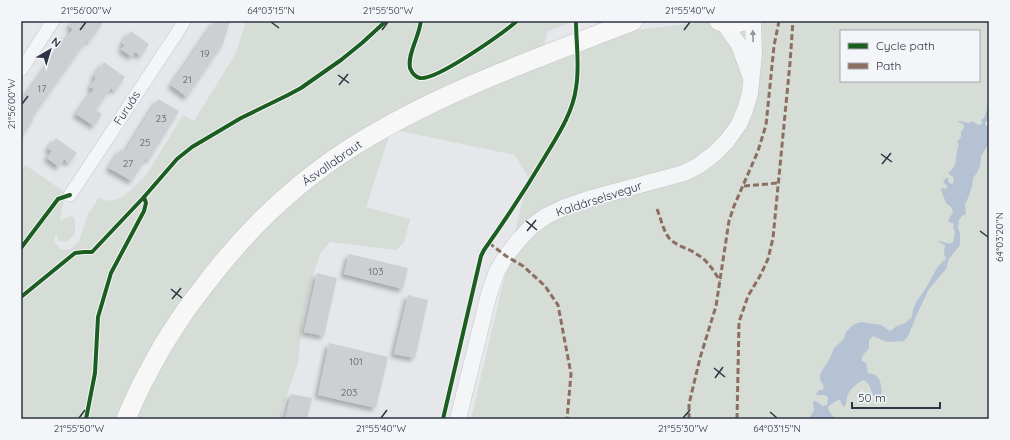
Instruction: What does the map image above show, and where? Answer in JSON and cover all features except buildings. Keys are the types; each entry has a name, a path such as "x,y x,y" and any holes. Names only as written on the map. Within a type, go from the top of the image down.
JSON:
{"main road":[{"name":"Ásvallabraut","path":"126,419 149,370 180,319 230,253 260,221 290,193 318,171 351,148 393,123 458,91 501,72 633,21"},
{"path":"721,22 736,23 744,21"}],"street":[{"path":"21,70 53,21"},
{"name":"Furuás","path":"70,195 184,21"},
{"name":"Kaldárselsvegur","path":"458,419 489,294 497,271 506,256 531,227 546,216 565,206 684,173 698,166 714,154 727,141 739,124 750,93 754,54 753,21"},
{"name":"Kaldárselsvegur","path":"721,22 739,45 751,79"}],"shaded area":[{"path":"246,21 574,21 547,32 540,68 635,30 704,21 989,21 989,104 983,119 981,120 981,125 972,121 970,122 989,131 989,419 471,419 528,177 515,155 395,130 389,136 366,207 410,219 404,243 396,250 330,242 321,252 312,278 303,316 298,363 283,406 281,419 21,419 21,171 25,165 65,192 60,221 72,216 75,219 74,233 72,237 65,242 59,241 56,234 54,241 60,249 70,250 79,241 88,214 99,198 110,201 123,197 146,175 183,115 194,121 236,53"}],"water":[{"path":"989,102 989,118 985,124 989,127 989,143 981,156 980,166 973,178 972,187 965,204 966,214 959,220 958,228 960,234 960,245 949,259 946,269 929,289 909,334 904,341 887,342 873,336 869,340 869,348 862,357 862,361 866,363 868,373 875,375 879,379 881,397 879,399 874,396 869,384 864,380 856,384 851,389 844,407 839,400 828,407 833,419 811,418 810,417 814,410 813,402 815,401 823,406 827,405 828,397 825,395 816,394 819,390 824,388 820,380 820,374 830,358 834,348 844,339 846,332 854,324 861,322 881,325 890,331 905,323 912,317 917,301 937,268 946,259 944,254 945,245 938,242 953,242 955,232 953,227 954,224 948,221 953,212 952,208 946,203 941,190 942,188 947,188 943,182 946,178 948,178 949,183 953,183 954,178 948,173 955,164 959,145 957,142 961,137 961,132 964,127 963,124 958,121 969,123 972,121 981,125 981,120 985,115"}],"marked path":[{"path":"689,419 689,404 700,358 716,306 729,221 758,151 766,125 774,46 779,21"},
{"path":"737,419 739,322 748,296 768,259 773,238 793,21"},
{"path":"744,186 778,183"},
{"path":"657,209 669,238 702,257 720,281"},
{"path":"489,243 506,256 523,266 545,286 558,305 571,374 567,419"}],"cycle path":[{"path":"21,297 75,253 92,252 144,197 177,159 192,147 241,118 301,88 341,60 386,21"},
{"path":"421,21 410,64 410,68 413,73 420,78 428,77 454,64 484,45 517,21"},
{"path":"443,419 481,256 539,167 560,131 572,106 578,71 576,21"},
{"path":"21,248 58,199 70,195"},
{"path":"86,419 95,373 98,317 111,273 144,211 146,203 144,197"}]}
